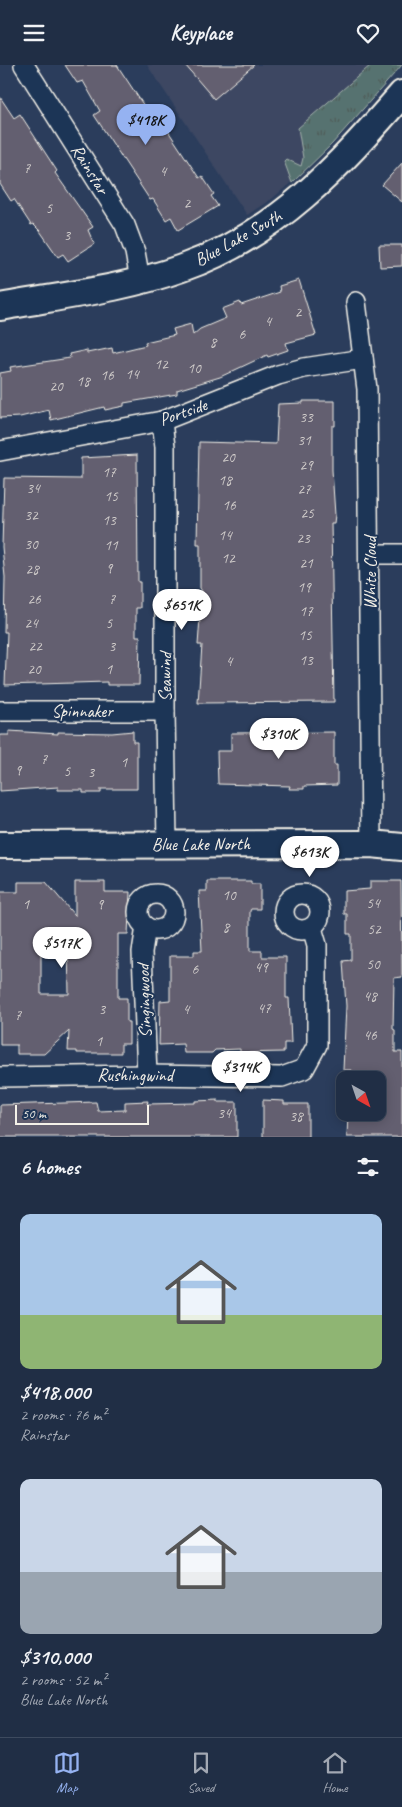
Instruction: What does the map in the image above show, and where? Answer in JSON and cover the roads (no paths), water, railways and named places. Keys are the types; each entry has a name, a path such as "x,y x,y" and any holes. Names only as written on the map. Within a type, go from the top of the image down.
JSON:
{"street":[{"name":"Rainstar","path":"24,65 125,225 135,252 140,281"},
{"name":"Blue Lake South","path":"0,307 140,281 182,268 222,251 258,231 292,207 330,174 402,94"},
{"name":"White Cloud","path":"356,302 367,389 370,554 371,844"},
{"name":"Portside","path":"0,451 162,421 278,375 304,367 363,359"},
{"name":"Seawind","path":"162,421 165,447 165,711 168,844"},
{"path":"370,554 402,554"},
{"name":"Spinnaker","path":"0,711 165,711"},
{"name":"Blue Lake North","path":"0,845 371,844 402,847"},
{"name":"Singingwood","path":"146,927 142,952 147,1075"},
{"name":"Rushingwind","path":"0,1077 147,1075 282,1077 304,1069 317,1045 317,945 312,928"}]}
